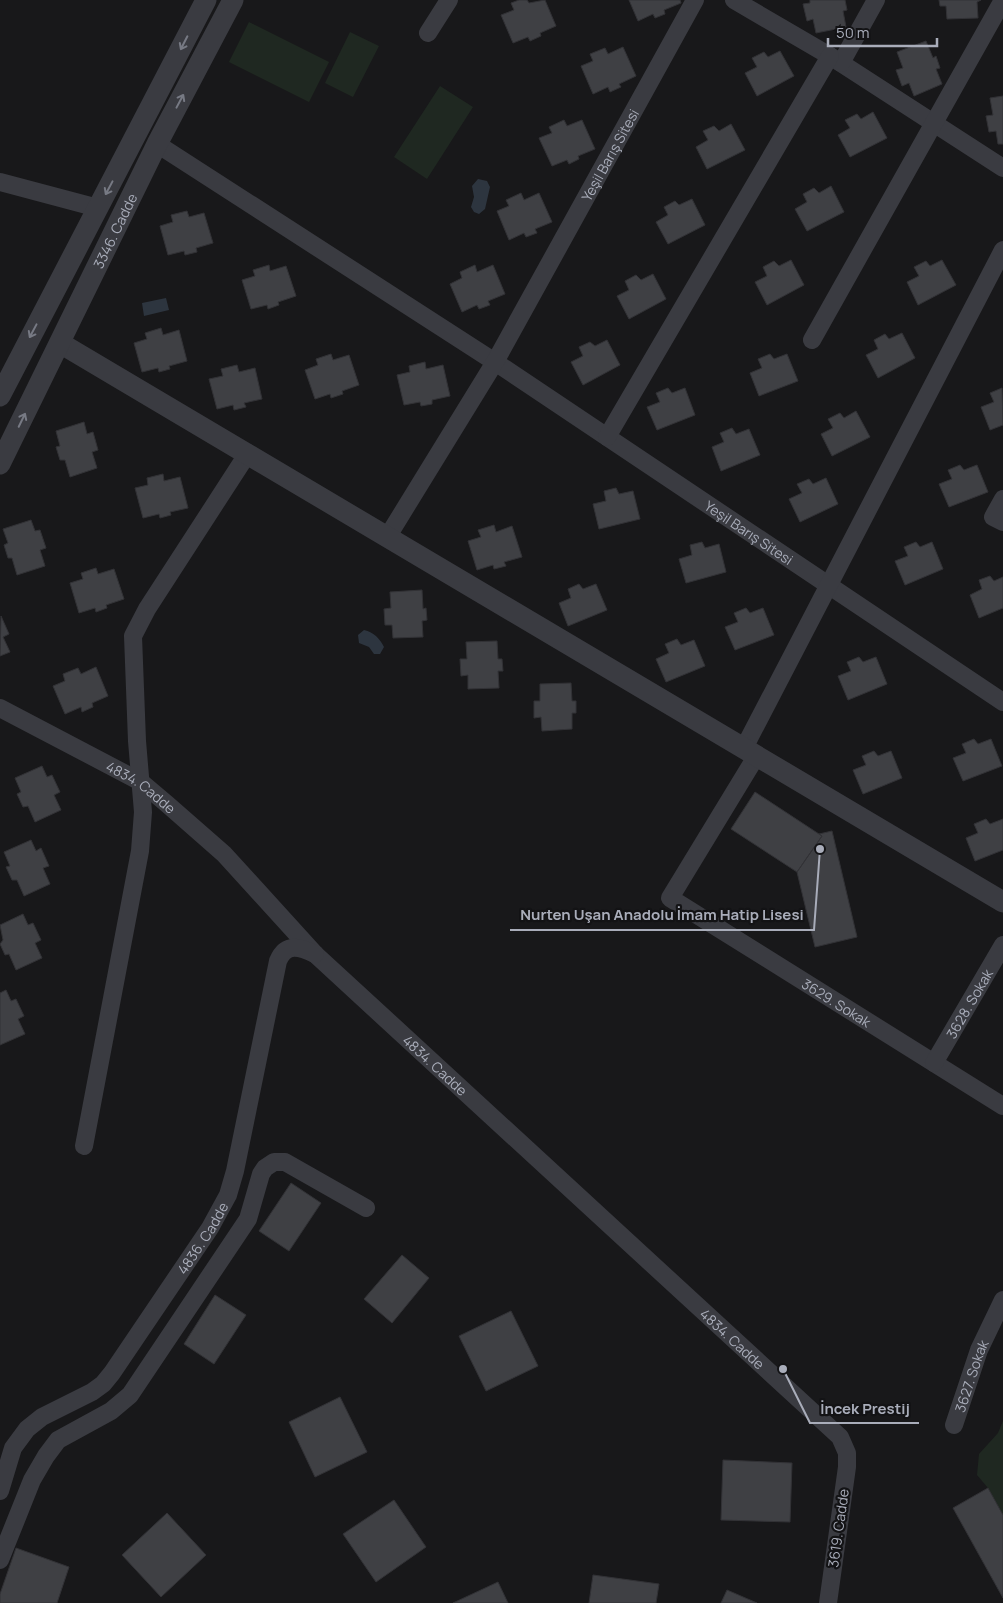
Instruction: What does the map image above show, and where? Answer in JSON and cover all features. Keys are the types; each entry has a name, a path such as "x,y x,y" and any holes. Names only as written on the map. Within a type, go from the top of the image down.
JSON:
{"street":[{"name":"3346. Cadde","path":"0,396 138,134 206,0"},
{"name":"3346. Cadde","path":"0,464 157,144 233,0"},
{"path":"428,32 449,0"},
{"name":"Yeşil Barış Sitesi","path":"388,536 495,362 695,0"},
{"path":"734,0 836,59 1003,168"},
{"path":"607,437 836,59 876,0"},
{"path":"812,340 1003,0"},
{"path":"138,134 157,144"},
{"name":"Yeşil Barış Sitesi","path":"157,144 495,362 1003,702"},
{"path":"0,182 98,208"},
{"path":"751,752 829,584 1003,250"},
{"path":"60,343 1003,902"},
{"path":"84,1146 140,851 143,812 133,636 147,609 248,453"},
{"path":"1003,499 993,517 1003,522"},
{"name":"4834. Cadde","path":"0,708 141,782 224,854 315,954 840,1437 847,1453"},
{"name":"3629. Sokak","path":"751,752 670,898 1003,1106"},
{"name":"3628. Sokak","path":"934,1063 1003,945"},
{"name":"4836. Cadde","path":"0,1491 19,1437 42,1417 103,1384 210,1228 228,1195 235,1171 281,953 290,948 300,947 315,954"},
{"path":"0,1560 32,1480 46,1456 58,1440 111,1411 130,1395 248,1219 261,1174 265,1168 274,1162 285,1162 366,1208"},
{"name":"3627. Sokak","path":"954,1425 979,1350 1003,1300"},
{"name":"3619. Cadde","path":"828,1603 847,1467 847,1453"}],"shaded area":[{"path":"249,22 329,62 309,102 229,62"},
{"path":"350,32 379,46 353,97 325,83"},
{"path":"440,86 473,107 427,179 394,157"},
{"path":"478,179 487,181 490,187 485,209 479,214 474,212 471,207 474,197 472,186"},
{"path":"166,298 169,310 144,316 142,303"},
{"path":"364,630 374,634 381,641 384,647 380,654 374,654 369,647 359,643 358,635"},
{"path":"1003,1421 1003,1515 988,1488 977,1475 979,1454 998,1433"}],"building":[{"path":"527,0 529,3 545,0 556,26 540,33 541,36 530,41 528,37 513,43 501,15 514,10 511,3"},
{"path":"629,0 680,0 681,3 664,10 665,14 655,18 653,14 638,21"},
{"path":"810,0 845,0 847,10 843,11 846,27 816,33 813,19 807,21 803,4 810,3"},
{"path":"939,0 981,0 977,2 978,18 947,19 946,6 940,6"},
{"path":"926,41 933,58 936,56 940,68 936,69 942,84 914,96 909,83 902,86 896,70 903,68 897,52"},
{"path":"623,47 636,76 619,84 621,87 610,92 608,87 593,94 581,66 593,61 590,54 605,48 608,54"},
{"path":"780,51 794,76 757,96 745,73 757,67 752,58 764,52 768,57"},
{"path":"1003,96 1003,144 998,144 996,131 989,132 986,116 993,115 990,98"},
{"path":"873,112 887,138 850,157 838,135 850,128 845,120 857,114 861,119"},
{"path":"564,120 567,126 582,120 595,149 578,156 579,159 569,164 567,160 552,166 539,138 552,133 549,127"},
{"path":"731,124 745,150 707,169 696,147 708,140 703,131 714,126 719,131"},
{"path":"831,186 844,212 807,231 795,209 807,202 803,194 814,188 819,193"},
{"path":"521,193 524,200 539,193 552,222 535,229 537,233 526,237 524,233 509,240 497,211 509,206 506,200"},
{"path":"692,199 705,225 668,244 656,222 668,215 664,207 675,201 679,205"},
{"path":"187,211 189,217 204,213 213,243 196,248 197,252 185,255 184,251 168,255 160,226 173,222 171,215"},
{"path":"791,260 804,285 767,305 755,282 767,276 763,267 774,261 779,266"},
{"path":"942,260 956,285 918,305 907,282 919,276 914,267 926,261 930,266"},
{"path":"269,265 270,271 286,266 296,296 278,302 279,305 268,309 267,305 251,309 242,280 255,276 253,270"},
{"path":"475,265 477,272 493,265 505,294 488,301 490,305 479,309 477,305 462,312 450,284 462,278 460,272"},
{"path":"653,274 666,299 629,319 617,296 629,290 625,281 636,275 641,280"},
{"path":"161,328 163,335 179,330 187,361 169,366 170,369 159,372 158,368 142,372 134,343 147,339 145,333"},
{"path":"902,333 915,358 878,378 866,355 878,349 874,340 885,334 889,339"},
{"path":"607,340 620,365 583,385 571,362 583,356 579,347 590,342 595,346"},
{"path":"331,354 333,360 349,355 359,385 342,391 343,394 331,398 330,394 315,399 305,370 318,365 316,359"},
{"path":"770,354 774,359 787,354 798,381 759,396 750,373 762,368 758,359"},
{"path":"425,362 426,369 443,365 450,396 432,400 432,404 421,406 420,402 404,405 397,375 410,372 409,366"},
{"path":"237,365 239,372 255,368 262,399 244,403 246,407 234,410 233,405 217,409 209,379 223,376 221,369"},
{"path":"668,388 672,393 685,388 695,415 657,430 647,407 660,402 656,393"},
{"path":"1002,388 1003,425 990,430 981,407 994,402 990,393"},
{"path":"856,411 870,437 832,456 821,434 833,428 828,419 840,413 844,418"},
{"path":"84,422 87,434 93,432 98,450 92,452 97,468 70,477 65,460 60,460 56,447 60,446 56,431"},
{"path":"732,428 736,434 749,429 760,455 721,471 712,447 724,442 720,433"},
{"path":"960,465 964,470 977,465 988,492 949,507 939,484 952,479 948,470"},
{"path":"163,474 164,481 180,477 188,508 170,512 171,515 160,518 159,514 143,518 135,488 148,485 147,478"},
{"path":"826,478 838,504 800,522 789,499 802,493 797,484 809,479 813,484"},
{"path":"616,488 619,494 633,491 640,519 599,529 593,504 606,501 604,491"},
{"path":"31,520 35,531 40,530 46,548 40,550 45,566 17,575 12,558 8,558 4,545 8,543 3,529"},
{"path":"494,525 496,532 512,526 522,557 504,562 506,566 494,569 493,565 477,570 468,541 481,537 478,530"},
{"path":"702,542 705,548 719,544 726,572 686,583 679,559 692,555 690,545"},
{"path":"916,542 920,547 932,542 943,569 905,585 895,561 908,556 904,547"},
{"path":"96,568 98,574 114,569 124,599 106,605 107,608 96,612 95,608 79,613 70,583 83,579 81,573"},
{"path":"990,576 994,581 1003,577 1003,608 979,618 970,595 982,589 979,580"},
{"path":"579,584 583,589 596,584 607,610 568,626 559,603 571,598 568,589"},
{"path":"422,590 423,609 426,608 427,620 422,621 423,637 393,638 392,625 385,625 384,609 391,608 390,592"},
{"path":"746,608 750,613 763,608 774,635 735,650 725,627 738,622 734,613"},
{"path":"1,616 9,634 3,637 10,652 0,656"},
{"path":"677,639 681,645 694,640 705,666 666,682 656,659 669,653 665,644"},
{"path":"497,641 498,659 502,659 503,671 498,671 499,688 468,689 468,675 461,676 460,659 467,659 466,642"},
{"path":"859,657 863,662 876,657 887,684 848,700 838,676 851,671 847,662"},
{"path":"96,667 108,696 92,703 93,707 82,712 81,707 65,714 53,686 65,681 63,674 78,668 81,674"},
{"path":"571,683 572,701 576,701 576,713 572,713 572,729 542,731 541,717 534,718 534,701 540,701 540,684"},
{"path":"974,739 978,744 991,739 1002,766 963,781 953,758 966,753 962,744"},
{"path":"874,751 878,756 891,751 902,778 863,794 853,770 866,765 862,756"},
{"path":"42,766 47,777 52,775 60,792 54,795 61,810 35,822 28,806 23,807 17,794 21,792 15,778"},
{"path":"755,792 822,836 797,872 731,829"},
{"path":"986,819 990,824 1003,819 1003,850 975,861 966,838 978,833 974,824"},
{"path":"832,831 857,937 815,947 797,872 822,836 819,834"},
{"path":"31,840 36,851 41,848 49,866 43,868 50,884 24,896 17,880 12,880 6,867 10,866 4,852"},
{"path":"23,914 28,925 33,923 41,940 35,943 42,958 16,970 9,954 5,955 0,944 3,940 0,925"},
{"path":"6,990 11,1001 16,999 24,1016 18,1019 25,1034 0,1045 0,993"},
{"path":"291,1183 321,1203 289,1251 259,1231"},
{"path":"402,1255 429,1278 392,1323 364,1299"},
{"path":"215,1295 246,1315 214,1364 184,1344"},
{"path":"511,1311 538,1366 486,1391 459,1336"},
{"path":"340,1397 367,1452 315,1477 289,1422"},
{"path":"723,1460 792,1463 790,1522 721,1520"},
{"path":"988,1488 1003,1515 1003,1598 953,1508"},
{"path":"394,1500 426,1547 376,1582 343,1534"},
{"path":"167,1513 206,1555 161,1597 122,1555"},
{"path":"16,1548 69,1567 57,1603 0,1603 0,1594"},
{"path":"593,1575 659,1584 656,1603 589,1603"},
{"path":"498,1582 508,1603 453,1603"},
{"path":"727,1590 757,1603 721,1603"}],"place":[{"name":"Nurten Uşan Anadolu İmam Hatip Lisesi","path":"820,849"},
{"name":"İncek Prestij","path":"783,1369"}]}
